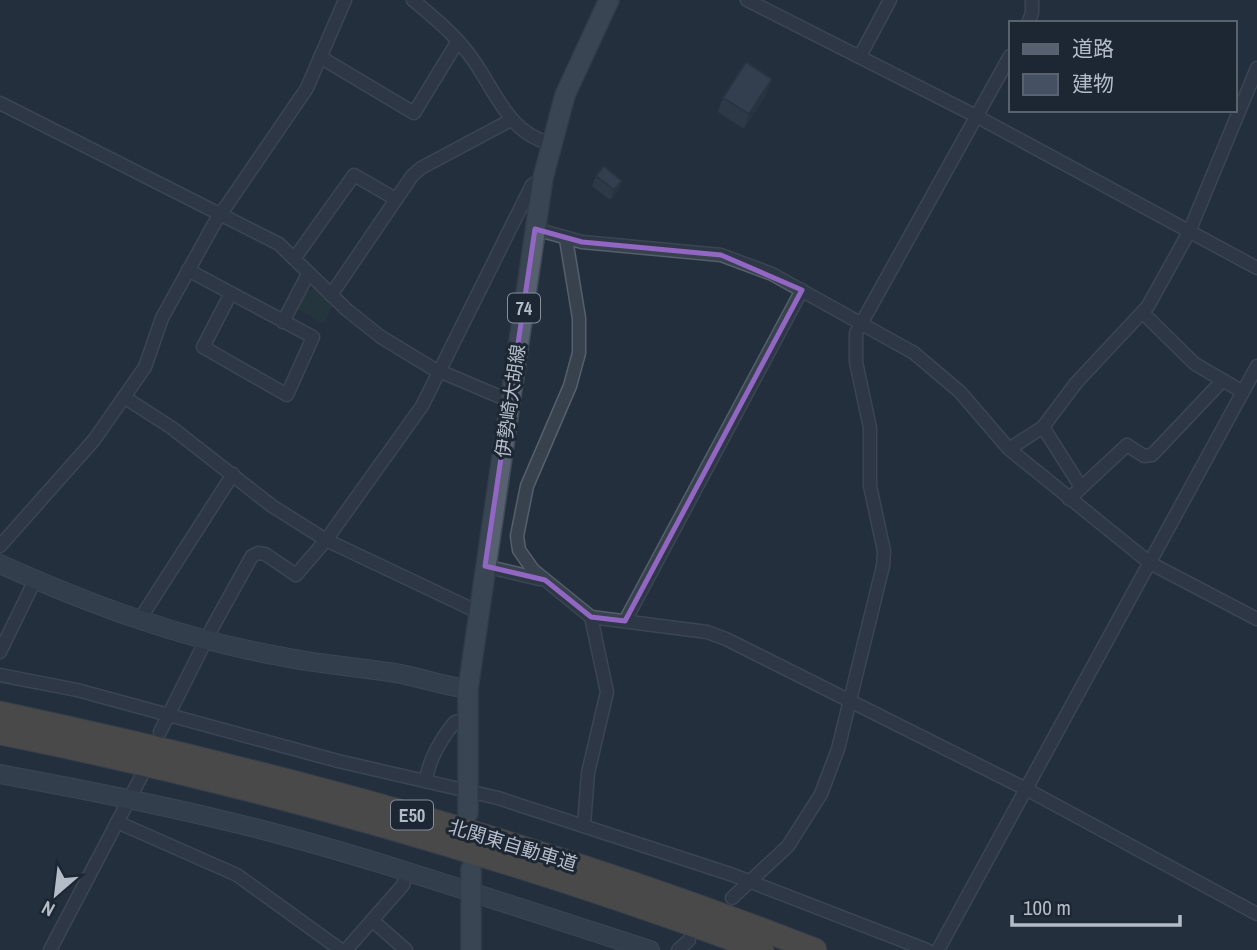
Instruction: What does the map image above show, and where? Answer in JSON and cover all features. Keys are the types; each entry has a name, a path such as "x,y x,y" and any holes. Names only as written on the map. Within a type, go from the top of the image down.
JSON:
{"highway":[{"name":"北関東自動車道","path":"1,728 366,821 564,881 762,950"},
{"name":"北関東自動車道","path":"1,728 215,761 370,802 569,862 815,950"}],"main road":[{"name":"伊勢崎大胡線","path":"468,813 468,689 543,178 565,96 609,0"},
{"path":"471,869 471,950"}],"street":[{"path":"0,547 94,440 148,361 162,318 188,270 220,216 307,88 345,0"},
{"path":"413,0 458,41 486,77 511,120 540,141 551,143"},
{"path":"747,0 976,116 1257,268"},
{"path":"860,56 890,0"},
{"path":"1029,21 1032,0"},
{"path":"320,57 415,113 458,41"},
{"path":"732,898 788,846 810,814 833,764 884,551 870,486 870,428 855,353 856,333 1009,58"},
{"path":"1009,449 1043,427 1076,383 1143,313 1189,232 1257,68"},
{"path":"0,103 279,244 331,295 381,337 440,372 510,401"},
{"path":"331,295 394,198 421,168 511,120"},
{"path":"294,259 354,175 394,198"},
{"path":"160,732 212,628 254,554 265,554 294,576 327,540 422,406 532,185 543,178"},
{"path":"536,229 566,239 721,256 747,263 802,290 914,354 946,379 1009,449 1150,563 1257,619"},
{"path":"566,239 579,318 579,353 569,386 530,476 517,536 526,562 591,617 716,635 850,699 1026,789 1257,914"},
{"path":"188,270 230,295 313,337 287,395 204,347 230,295"},
{"path":"284,322 308,274"},
{"path":"625,621 802,290"},
{"path":"1143,313 1195,364 1243,392"},
{"path":"938,950 1257,366"},
{"path":"1069,499 1127,445 1144,456 1152,456 1223,380"},
{"path":"124,397 233,474 272,506 327,540 478,612"},
{"path":"1043,427 1081,487"},
{"path":"139,619 233,474"},
{"path":"0,564 139,619 208,640 279,656 399,673 432,684 468,689"},
{"path":"485,566 545,580"},
{"path":"0,652 35,580"},
{"path":"584,825 588,773 607,692 591,617"},
{"path":"0,675 87,692 338,761 466,790 584,825 750,881 927,950"},
{"path":"426,781 431,763 446,735 455,722 466,719"},
{"path":"0,774 130,799 259,829 407,872 650,950"},
{"path":"50,950 141,777"},
{"path":"117,822 237,875 344,950 403,885 407,872"},
{"path":"373,920 407,950"},
{"path":"678,950 689,940"}],"highlighted area":[{"path":"535,229 582,242 721,255 802,290 625,621 591,617 545,580 485,566"}],"green space":[{"path":"314,288 333,306 323,324 297,308 307,291"}],"building":[{"path":"746,62 772,79 749,114 723,98"},
{"path":"604,166 622,181 614,190 596,176"}]}
